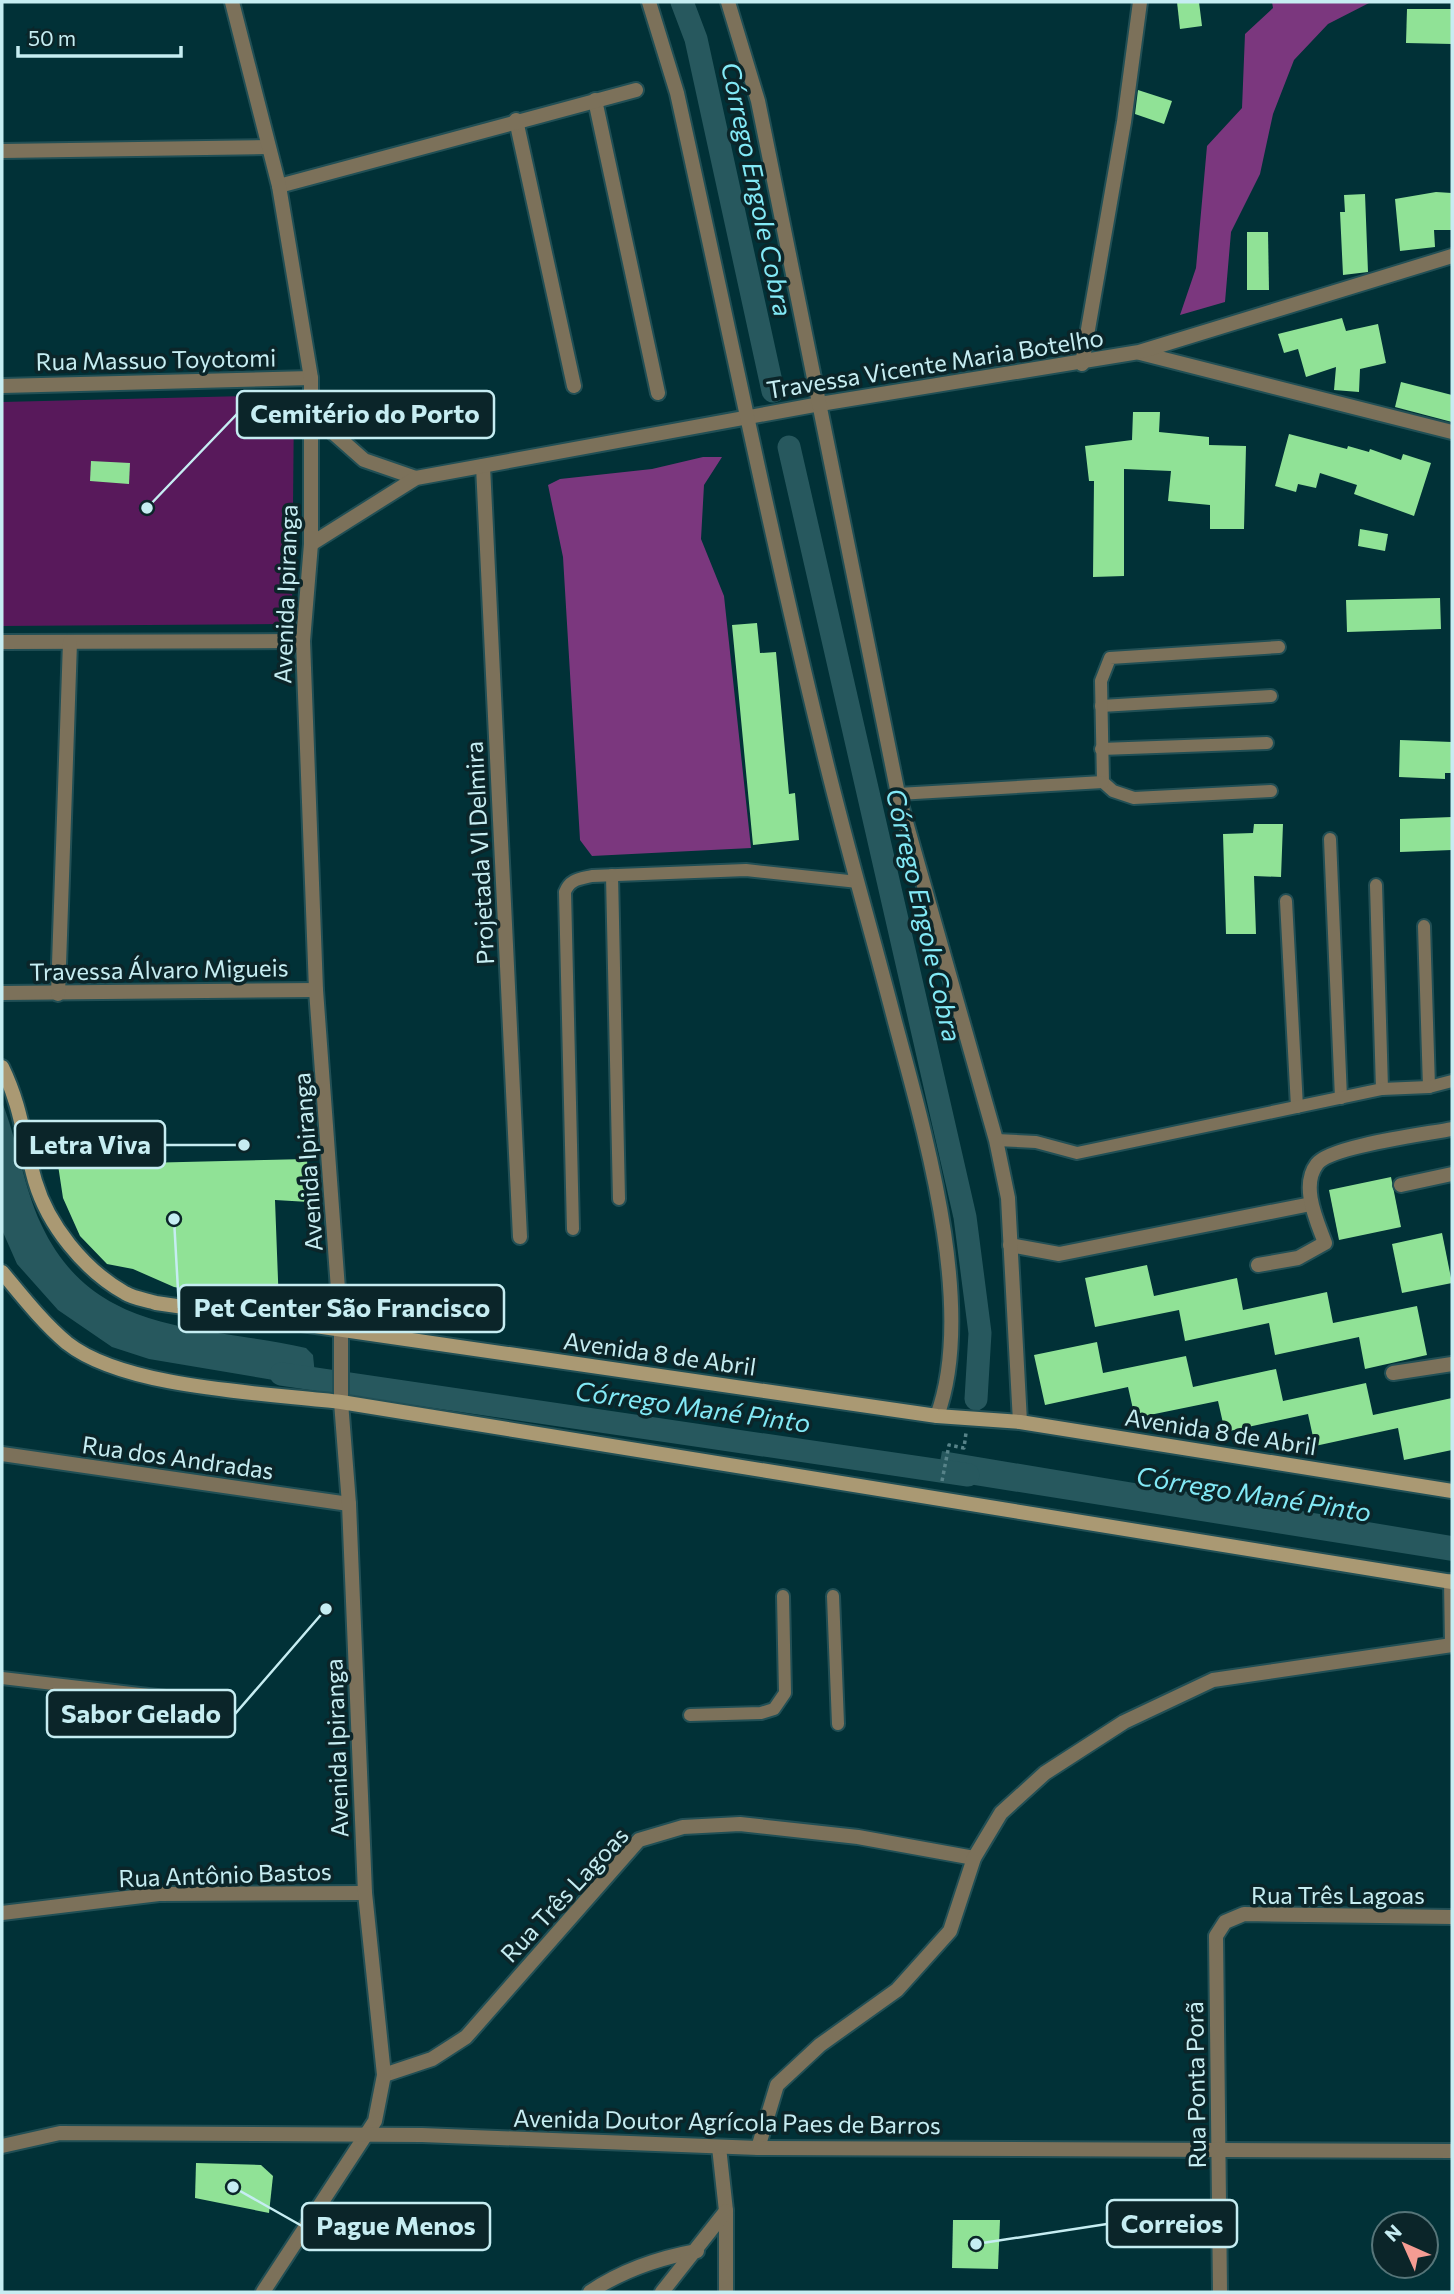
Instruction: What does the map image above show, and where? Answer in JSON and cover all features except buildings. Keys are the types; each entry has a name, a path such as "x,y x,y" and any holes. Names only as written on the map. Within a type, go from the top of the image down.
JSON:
{"main road":[{"name":"Avenida 8 de Abril","path":"2,1067 17,1097 35,1181 48,1213 67,1242 125,1293 202,1311 341,1334 937,1416 1020,1422 1452,1491"},
{"path":"2,1272 67,1343 103,1365 178,1382 341,1400 1452,1582"}],"street":[{"name":"Avenida Ipiranga","path":"232,2 279,186 311,378 311,544 303,641 316,990 341,1334 341,1400 349,1504 365,1893 384,2074 375,2121 263,2292"},
{"path":"649,2 677,93 822,747 930,1156 950,1278 945,1393 937,1416"},
{"path":"728,2 758,101 898,794 996,1140 1008,1198 1020,1422"},
{"path":"1082,364 1124,122 1140,2"},
{"path":"279,186 516,120 636,90"},
{"path":"595,100 658,393"},
{"path":"516,120 574,386"},
{"path":"2,151 268,147"},
{"name":"Travessa Vicente Maria Botelho","path":"311,544 416,478 820,404 1082,364 1139,352 1452,256"},
{"path":"1139,352 1452,432"},
{"name":"Rua Massuo Toyotomi","path":"2,386 311,378"},
{"name":"Travessa Vicente Maria Botelho","path":"312,414 363,460 416,478"},
{"name":"Projetada VI Delmira","path":"483,466 520,1237"},
{"path":"2,642 303,641"},
{"path":"58,993 70,642"},
{"name":"Travessa Álvaro Migueis","path":"2,993 316,990"},
{"path":"1258,1265 1298,1258 1325,1243 1311,1203 1311,1185 1316,1164 1333,1152 1452,1129"},
{"path":"1401,1185 1452,1174"},
{"path":"1010,1245 1059,1254 1311,1203"},
{"path":"1393,1373 1452,1364"},
{"name":"Rua dos Andradas","path":"2,1454 349,1504"},
{"path":"758,2148 777,2085 820,2045 897,1990 950,1931 974,1858 1001,1813 1045,1773 1124,1722 1213,1679 1452,1645 1452,1582"},
{"name":"Rua Três Lagoas","path":"384,2074 432,2059 466,2036 639,1840 683,1827 740,1824 858,1837 974,1858"},
{"name":"Rua Antônio Bastos","path":"2,1913 159,1894 365,1893"},
{"name":"Rua Três Lagoas","path":"1225,1922 1244,1914 1452,1917"},
{"name":"Rua Ponta Porã","path":"1220,2292 1216,1936 1225,1922"},
{"name":"Avenida Doutor Agrícola Paes de Barros","path":"2,2146 60,2133 366,2134 758,2148 1452,2151"},
{"path":"719,2147 726,2211 726,2292"},
{"path":"662,2292 726,2211"},
{"path":"590,2292 615,2275 669,2256 697,2251"}],"lane":[{"path":"1270,791 1134,797 1113,791 1103,782 1101,681 1110,658 1279,647"},
{"path":"1101,706 1270,696"},
{"path":"1101,749 1267,743"},
{"path":"898,794 1103,782"},
{"path":"1330,839 1341,1098"},
{"path":"573,1229 565,892 574,880 612,875 746,870 858,882"},
{"path":"612,875 619,1199"},
{"path":"1376,885 1382,1088"},
{"path":"1286,901 1297,1107"},
{"path":"1424,926 1429,1087"},
{"path":"996,1140 1036,1142 1077,1153 1382,1088 1429,1087 1452,1081"},
{"path":"690,1715 761,1713 774,1709 785,1693 783,1596"},
{"path":"833,1596 838,1724"},
{"path":"2,1678 183,1699"}],"path":[{"path":"942,1482 949,1445"}],"shaded area":[{"path":"1272,2 1371,2 1328,24 1294,60 1273,114 1260,174 1231,232 1225,302 1180,315 1196,268 1207,146 1242,108 1245,34 1273,8"},
{"path":"286,395 294,401 292,614 282,624 2,626 2,402"},
{"path":"703,457 722,457 704,485 701,539 724,596 751,848 592,856 580,840 563,557 548,485 560,479 652,469"}],"water":[{"path":"2,1102 41,1224 63,1261 90,1288 121,1307 154,1320 306,1348 313,1355 315,1375 310,1383 303,1385 149,1359 112,1347 58,1310 17,1264 2,1230"},
{"name":"Córrego Mané Pinto","path":"942,1451 1452,1536 1452,1561 937,1479"}],"waterway":[{"name":"Córrego Engole Cobra","path":"682,2 696,39 773,391"},
{"name":"Córrego Engole Cobra","path":"789,447 965,1217 980,1333 976,1399"},
{"name":"Córrego Mané Pinto","path":"281,1374 968,1475"}],"place":[{"name":"Cemitério do Porto","path":"147,508"},
{"name":"Letra Viva","path":"244,1145"},
{"name":"Pet Center São Francisco","path":"174,1219"},
{"name":"Sabor Gelado","path":"326,1609"},
{"name":"Pague Menos","path":"233,2187"},
{"name":"Correios","path":"976,2244"}]}
